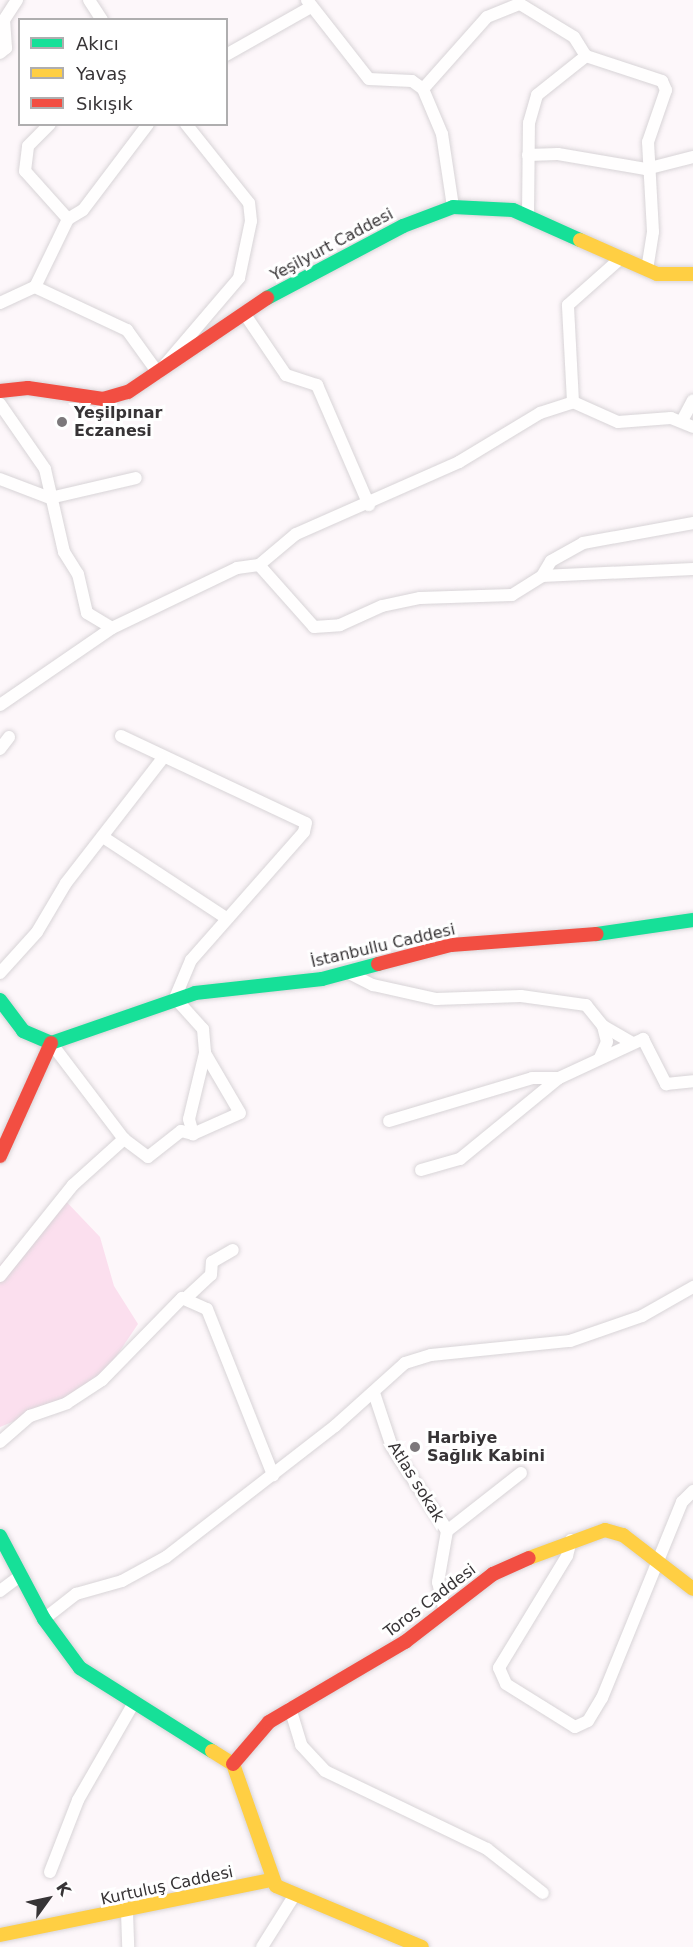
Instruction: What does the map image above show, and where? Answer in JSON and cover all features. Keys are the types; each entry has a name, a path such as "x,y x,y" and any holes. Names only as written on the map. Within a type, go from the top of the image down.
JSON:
{"street":[{"path":"0,53 6,48 4,20 17,0"},
{"path":"92,1 101,18"},
{"path":"228,54 308,4 369,79 412,81 423,89 442,134 453,207"},
{"path":"423,89 487,16 520,4 574,37 586,56 665,85 648,142 646,169 653,232 647,270"},
{"path":"528,215 528,155 537,95 586,56"},
{"path":"48,126 28,146 25,171 68,219"},
{"path":"0,303 35,287 68,219 83,210 146,126"},
{"path":"35,287 127,330 158,373 238,278 251,221 249,203 188,126"},
{"path":"528,155 558,154 646,169 693,157"},
{"name":"Yeşilyurt Caddesi","path":"0,391 34,388 103,399 158,373 244,313 403,226 453,207 490,206 528,215 647,270 670,276 693,274"},
{"path":"573,402 568,305 622,258"},
{"path":"244,313 286,375 317,385 369,505"},
{"path":"0,705 112,628 237,568 258,565 296,534 369,505 459,462 540,413 573,402 618,422 688,423 693,400"},
{"path":"0,404 45,469 50,498 87,613 112,628"},
{"path":"0,479 50,498 136,478"},
{"path":"258,565 314,627 340,625 382,606 420,598 512,595 542,576 551,561 583,543 693,523"},
{"path":"542,576 693,569"},
{"path":"121,736 163,758 306,823 304,832 225,917 191,960 174,998 203,1029 205,1053 189,1119 193,1134"},
{"path":"0,749 9,737"},
{"path":"0,973 38,932 103,837 163,758"},
{"path":"103,837 225,917"},
{"name":"İstanbullu Caddesi","path":"51,1043 174,998 349,973 451,945 650,930 693,920"},
{"path":"349,973 373,985 436,999 521,996 586,1005 603,1026 631,1042"},
{"path":"2,1008 31,1038 51,1043 124,1139 148,1157 182,1131 193,1134 240,1113 205,1053"},
{"path":"600,1058 607,1042 603,1026"},
{"path":"421,1170 460,1159 559,1078 631,1042 643,1039 666,1084 693,1081"},
{"path":"0,1156 51,1043"},
{"path":"680,1082 693,1076"},
{"path":"389,1120 532,1078 559,1078"},
{"path":"0,1276 74,1185 124,1139"},
{"path":"0,1442 30,1416 68,1403 102,1380 212,1275 212,1262 233,1250"},
{"path":"44,1618 75,1594 122,1581 166,1557 273,1476 374,1393 405,1363 431,1355 570,1341 642,1316 693,1287"},
{"path":"185,1299 207,1309 273,1476"},
{"name":"Atlas sokak","path":"374,1393 392,1447 447,1531 438,1582 444,1608"},
{"path":"447,1531 521,1473"},
{"path":"570,1540 567,1556 499,1668 506,1684 574,1727 588,1721 602,1698 682,1502 693,1491"},
{"name":"Toros Caddesi","path":"233,1764 259,1730 290,1708 405,1642 444,1608 494,1574 570,1540 614,1532 693,1589"},
{"path":"0,1536 44,1618 80,1668 132,1706 233,1764 271,1880 294,1896 422,1947"},
{"path":"0,1592 20,1576"},
{"path":"50,1872 78,1800 132,1706"},
{"path":"290,1708 301,1745 326,1771 487,1849 543,1893"},
{"name":"Kurtuluş Caddesi","path":"0,1935 127,1912 271,1880"},
{"path":"262,1947 294,1896"},
{"path":"127,1912 128,1947"}],"shaded area":[{"path":"60,1195 100,1237 114,1286 138,1324 105,1373 51,1406 0,1427 0,1265"}],"traffic: fast":[{"path":"267,298 403,226 453,207 513,210 580,240"},
{"path":"597,934 693,920"},
{"path":"0,1000 23,1031 51,1043 195,993 322,979 378,964"},
{"path":"0,1536 44,1619 80,1668 212,1751"}],"traffic: slow":[{"path":"580,240 657,274 693,274"},
{"path":"529,1558 605,1530 623,1535 693,1589"},
{"path":"212,1751 233,1764 276,1886 422,1947"},
{"path":"0,1935 271,1880"}],"traffic: jam":[{"path":"0,391 28,388 103,399 128,392 267,298"},
{"path":"378,964 451,945 597,934"},
{"path":"0,1156 51,1043"},
{"path":"233,1764 269,1722 405,1642 493,1574 529,1558"}],"place":[{"name":"Yeşilpınar Eczanesi","path":"62,422"},
{"name":"Harbiye Sağlık Kabini","path":"415,1447"}]}
